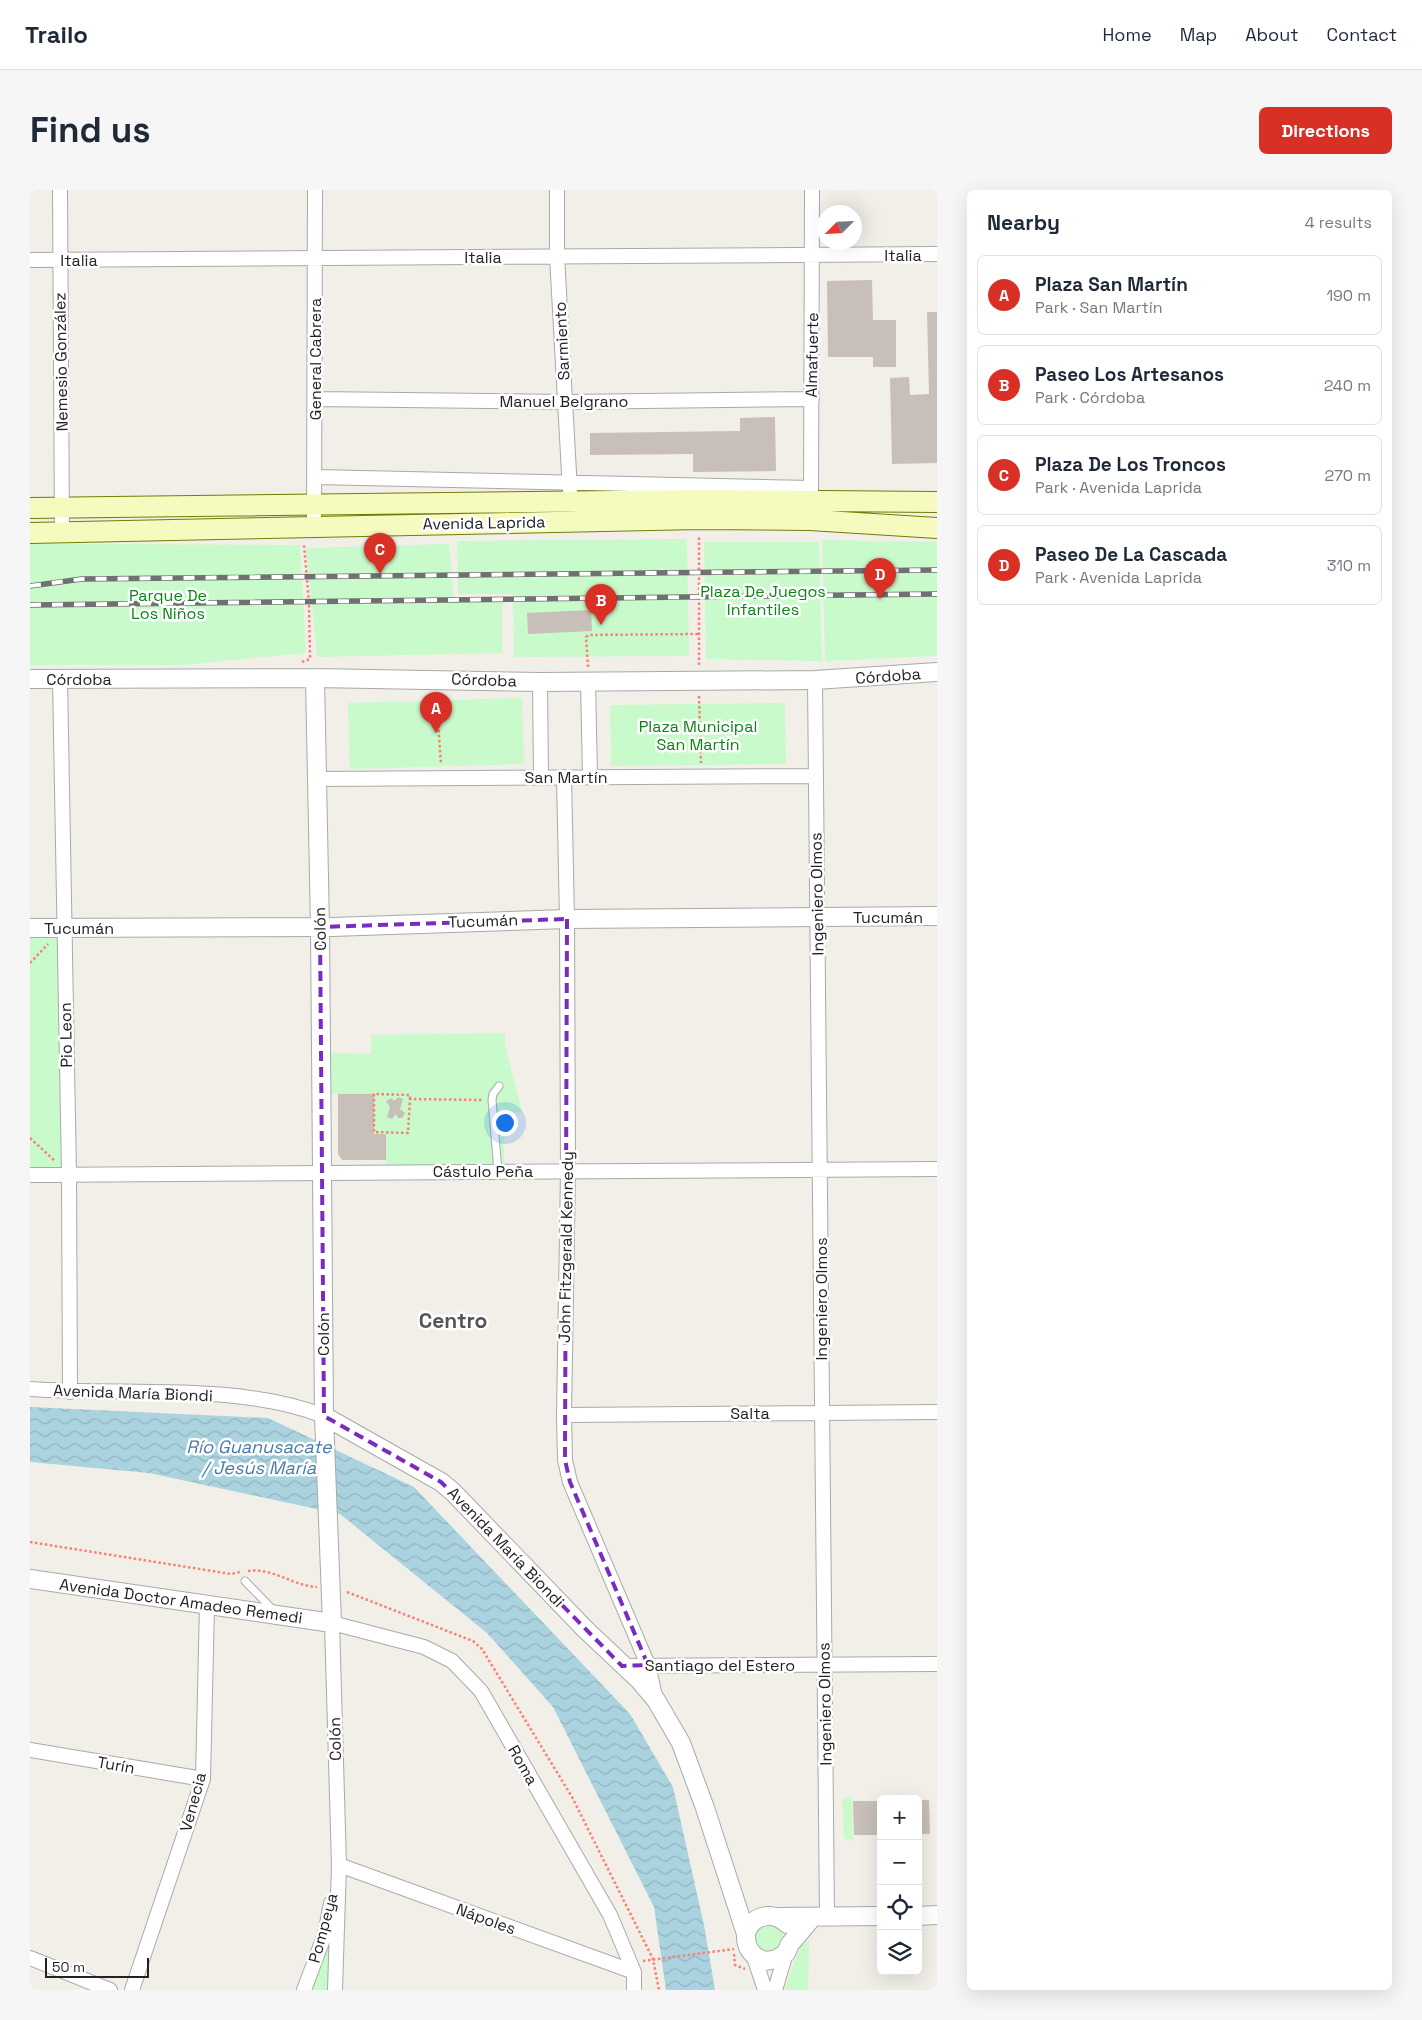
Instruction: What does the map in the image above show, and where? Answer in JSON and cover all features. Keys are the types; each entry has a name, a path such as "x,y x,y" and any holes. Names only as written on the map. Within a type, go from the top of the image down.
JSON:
{"main road":[{"name":"Avenida Laprida","path":"30,534 313,536 699,500 811,504 937,502"},
{"name":"Avenida Laprida","path":"30,508 315,504 571,512 699,520 811,504 937,528"}],"street":[{"name":"Nemesio González","path":"60,190 62,534"},
{"name":"General Cabrera","path":"313,536 316,399 315,190"},
{"name":"Sarmiento","path":"557,190 557,256 571,512"},
{"name":"Almafuerte","path":"811,504 812,190"},
{"name":"Italia","path":"30,260 937,254"},
{"name":"Manuel Belgrano","path":"316,399 565,402 812,399"},
{"path":"315,477 570,482 811,504"},
{"name":"Córdoba","path":"30,679 434,678 540,682 815,680 937,672"},
{"name":"Colón","path":"315,678 320,927 324,1424 339,1865 335,1990"},
{"name":"Pio Leon","path":"60,679 63,928 69,1174 70,1392"},
{"name":"Ingeniero Olmos","path":"815,680 821,1169 824,1664 819,1918"},
{"path":"588,681 590,777"},
{"path":"540,682 541,777"},
{"name":"San Martín","path":"317,779 816,776"},
{"name":"John Fitzgerald Kennedy","path":"564,777 567,919 568,1171 565,1460 570,1482 648,1665 656,1700"},
{"name":"Tucumán","path":"30,928 320,927 567,919 937,916"},
{"name":"Cástulo Peña","path":"30,1175 937,1168"},
{"name":"Avenida María Biondi","path":"30,1390 196,1394 246,1397 297,1406 324,1424 441,1482 453,1492 622,1666 639,1680 656,1700 681,1743 746,1934"},
{"name":"Salta","path":"564,1415 937,1412"},
{"name":"Avenida Doctor Amadeo Remedi","path":"32,1584 278,1614 332,1623"},
{"name":"Venecia","path":"132,1990 203,1779 207,1605"},
{"name":"Roma","path":"332,1623 424,1647 452,1661 481,1691 610,1914 634,1972 634,1990"},
{"name":"Santiago del Estero","path":"622,1666 937,1664"},
{"name":"Turín","path":"30,1750 203,1779"},
{"name":"Nápoles","path":"339,1865 634,1972"},
{"name":"Pompeya","path":"304,1990 325,1934 339,1865"},
{"path":"736,1902 769,1917 790,1930 788,1948 775,1990"},
{"path":"922,1916 937,1915"},
{"path":"765,1990 753,1954 746,1943 746,1934 750,1925 769,1917 877,1916"},
{"path":"753,1954 761,1960 772,1960 788,1948 819,1918"},
{"path":"30,1958 110,1990"}],"lane":[{"path":"498,1171 492,1100 493,1094 499,1086"},
{"path":"245,1581 278,1614"}],"path":[{"path":"699,520 699,680 702,776"},
{"path":"293,678 295,665 310,658 309,602 304,545 313,536"},
{"path":"588,681 586,637 589,635 699,634"},
{"path":"434,678 442,778"},
{"path":"30,963 63,928"},
{"path":"374,1094 410,1095 410,1099 408,1133 374,1132 374,1094"},
{"path":"410,1099 492,1100"},
{"path":"30,1138 69,1174"},
{"path":"30,1542 230,1574 260,1569 303,1586 330,1588 361,1596 474,1641 482,1649 572,1797 653,1959 659,1990"},
{"path":"733,1949 735,1965 751,1972"},
{"path":"657,1959 721,1950"}],"highlighted area":[{"path":"567,919 565,1460 570,1482 648,1665 622,1666 441,1482 324,1416 320,927"}],"green space":[{"path":"687,539 689,656 514,657 513,594 458,594 457,541"},
{"path":"822,540 937,542 937,656 825,661"},
{"name":"Plaza De Juegos Infantiles","path":"704,542 819,542 822,661 706,659"},
{"name":"Parque De Los Niños","path":"30,544 300,545 306,653 182,665 30,665"},
{"path":"449,544 454,600 502,601 502,653 317,657 306,548"},
{"path":"522,698 524,764 350,769 348,703"},
{"name":"Plaza Municipal San Martín","path":"785,703 786,764 611,766 610,705"},
{"path":"30,928 63,928 69,1174 30,1175"},
{"path":"505,1033 505,1045 522,1112 504,1112 504,1171 385,1172 386,1135 374,1134 374,1095 322,1094 321,1052 371,1054 371,1035"},
{"path":"852,1796 853,1841 844,1838 842,1799"},
{"path":"339,1865 335,1990 304,1990 325,1934"},
{"path":"764,1921 781,1929 783,1942 777,1949 767,1950 755,1946 753,1931"},
{"path":"809,1941 808,1990 784,1990 801,1945"}],"water":[{"name":"Río Guanusacate / Jesús María","path":"30,1407 268,1418 414,1487 630,1714 673,1787 704,1925 715,1990 666,1990 654,1907 553,1707 487,1633 340,1514 149,1473 30,1462"}],"building":[{"path":"872,280 873,320 896,320 896,367 873,367 873,357 828,357 827,281"},
{"path":"927,312 937,312 937,463 892,464 890,378 909,377 910,395 929,394"},
{"path":"775,417 776,471 693,472 693,454 590,455 590,433 740,431 740,418"},
{"path":"591,610 592,631 528,634 527,613"},
{"path":"338,1094 374,1094 374,1134 386,1134 386,1160 342,1160 338,1154"},
{"path":"398,1097 403,1099 400,1109 405,1113 402,1118 398,1118 396,1114 392,1119 387,1117 390,1107 386,1101 392,1098 394,1101"},
{"path":"922,1800 929,1800 930,1834 922,1834"},
{"path":"853,1801 877,1801 877,1835 854,1835"}],"railway":[{"path":"30,586 82,579 937,570"},
{"path":"30,605 937,594"}],"place":[{"name":"Plaza De Los Troncos","path":"380,574"},
{"name":"Paseo De La Cascada","path":"880,599"},
{"name":"Paseo Los Artesanos","path":"601,625"},
{"name":"Plaza San Martín","path":"436,733"}],"district":[{"name":"Centro","path":"453,1320"}]}
